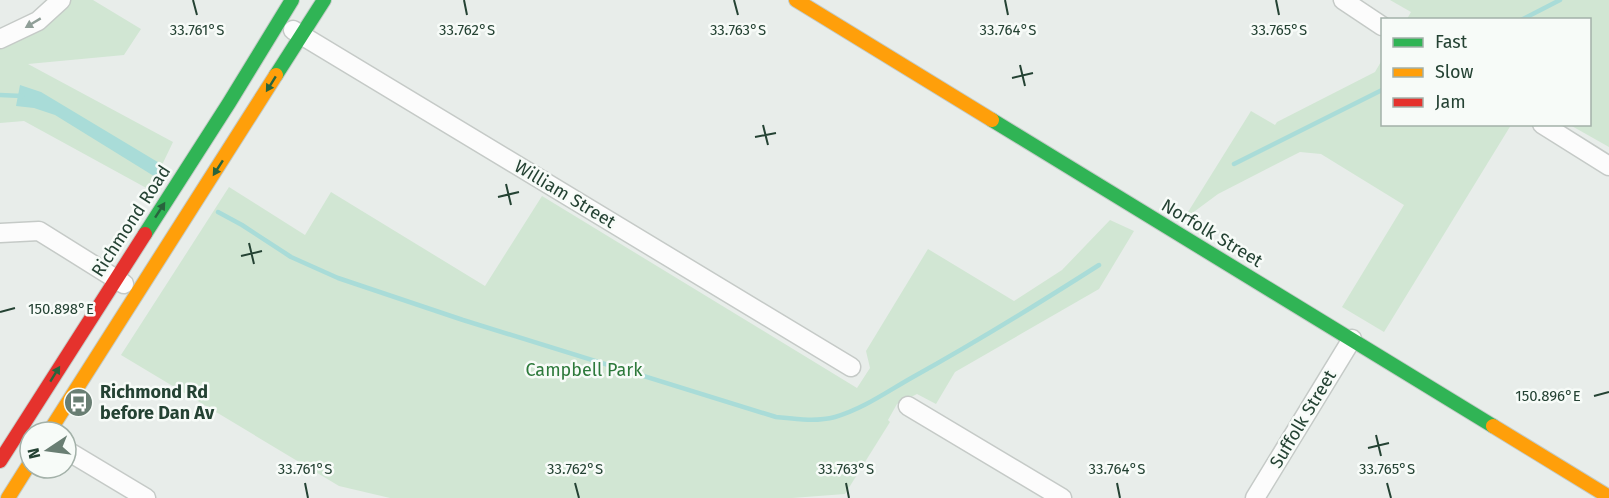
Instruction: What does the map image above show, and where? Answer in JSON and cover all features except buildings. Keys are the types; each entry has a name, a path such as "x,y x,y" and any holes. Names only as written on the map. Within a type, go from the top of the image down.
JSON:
{"main road":[{"name":"Richmond Road","path":"35,420 116,278 229,103 292,0"},
{"path":"57,420 324,0"},
{"name":"Norfolk Street","path":"796,0 1609,497"},
{"name":"Richmond Road","path":"0,461 18,441"},
{"path":"8,498 19,480"}],"street":[{"path":"0,39 38,21 61,0"},
{"path":"1343,0 1381,25"},
{"name":"William Street","path":"279,21 851,368"},
{"path":"1545,126 1609,166"},
{"path":"0,233 39,231 137,292"},
{"name":"Suffolk Street","path":"1255,498 1352,339"},
{"path":"908,406 1062,498"},
{"path":"78,457 146,498"}],"green space":[{"path":"69,0 93,0 141,29 124,55 28,64 173,142 150,190 24,121 0,123 0,46"},
{"path":"1390,0 1609,0 1609,147 1572,126 1591,126 1591,18 1408,18 1411,12"},
{"path":"1381,62 1381,126 1510,126 1384,332 1342,307 1404,205 1321,154 1300,152 1218,194 1191,214 1188,212 1251,111 1275,125 1375,72"},
{"name":"Campbell Park","path":"229,187 305,235 331,192 485,286 542,196 857,388 870,368 866,351 928,249 1014,301 1062,270 1110,220 1134,231 1099,289 955,372 936,404 917,394 897,404 888,420 890,422 845,494 792,498 390,498 339,486 121,355"}],"water":[{"path":"20,85 41,92 166,167 157,178 55,115 34,108 16,106"}],"waterway":[{"path":"1525,18 1560,0"},
{"path":"1234,164 1381,90"},
{"path":"0,95 22,96"},
{"path":"218,212 291,257 338,278 463,320 776,417 798,419 835,417 865,405 1099,265"}],"traffic: fast":[{"path":"145,234 292,0"},
{"path":"276,75 324,0"},
{"path":"992,120 1493,426"}],"traffic: slow":[{"path":"796,0 992,120"},
{"path":"57,420 276,75"},
{"path":"1493,426 1609,497"},
{"path":"8,498 19,480"}],"traffic: jam":[{"path":"0,461 145,234"}],"place":[{"name":"Richmond Rd before Dan Av","path":"79,402"}]}
